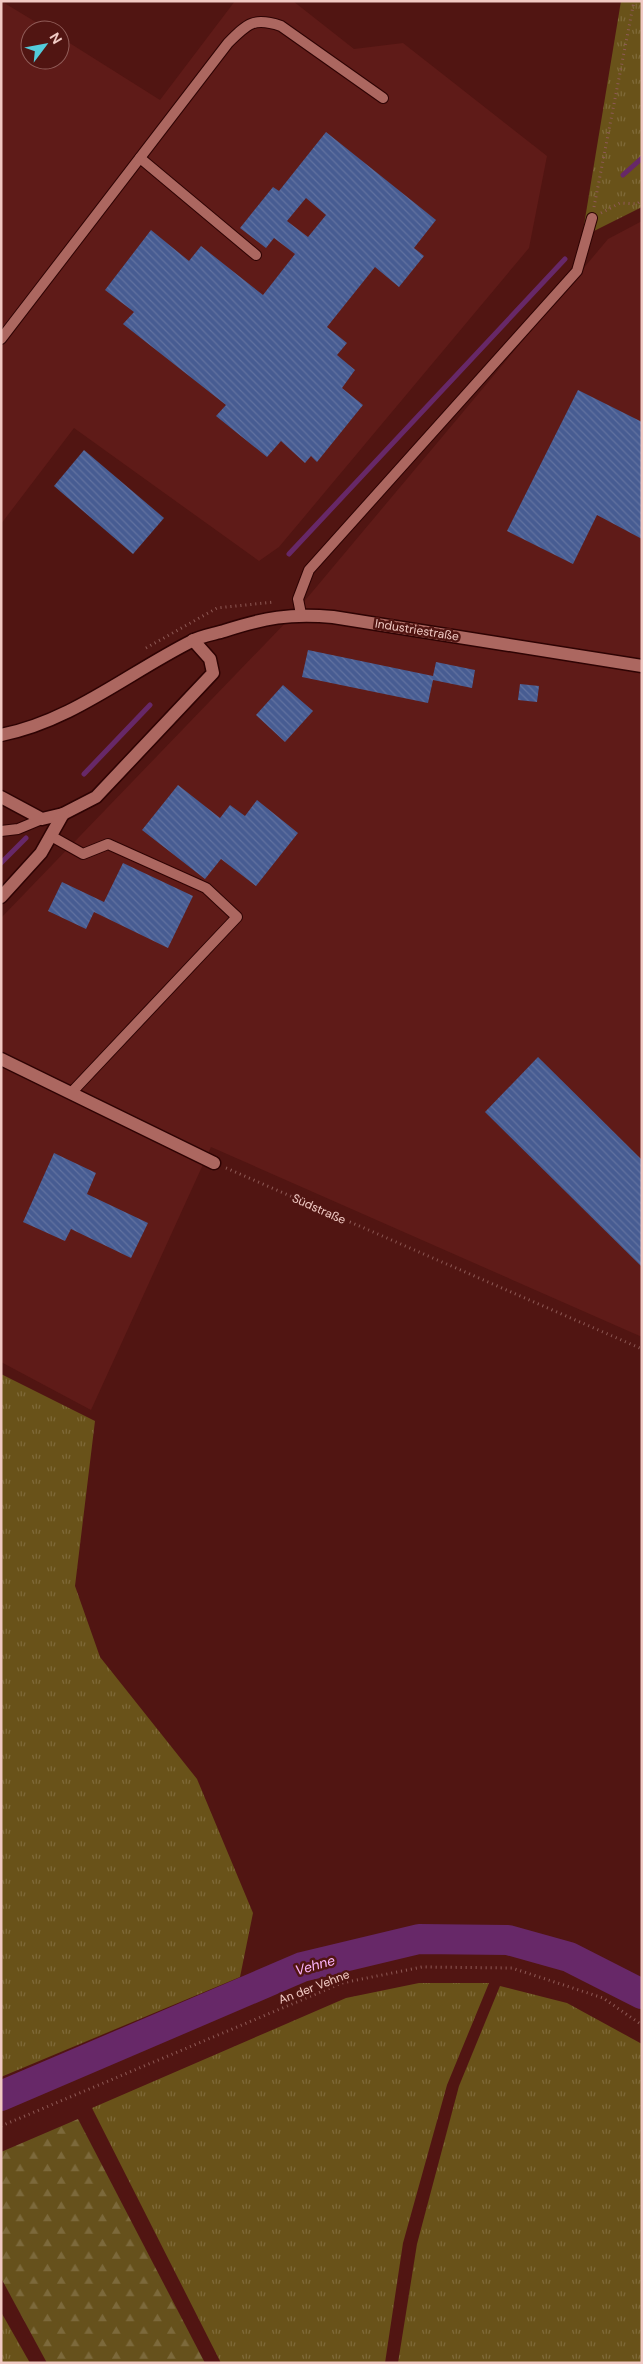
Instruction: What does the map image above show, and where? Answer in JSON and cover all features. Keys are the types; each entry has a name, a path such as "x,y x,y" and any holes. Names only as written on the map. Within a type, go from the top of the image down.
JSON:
{"street":[{"name":"Industriestraße","path":"1,735 27,730 72,710 193,640 258,620 301,614 332,617 642,666"},
{"path":"1,797 42,819 63,814 96,797 213,673 210,659 193,640"},
{"path":"1,898 41,853 63,814"},
{"path":"1,1058 214,1163"}],"lane":[{"path":"1,339 228,43 247,24 264,20 281,26 383,98"},
{"path":"140,158 256,255"},
{"path":"301,614 298,599 309,570 577,271 592,218"},
{"path":"1,831 18,829 42,819"},
{"path":"51,836 83,854 108,844 206,888 237,918 71,1093"}],"path":[{"path":"592,218 634,1"},
{"path":"592,218 620,204 637,204 642,200"},
{"path":"140,652 217,608 298,599"},
{"name":"Südstraße","path":"214,1163 642,1349"},
{"name":"An der Vehne","path":"1,2126 342,1983 422,1967 512,1968 603,1998 642,2025"}],"shaded area":[{"path":"1,1 32,20 20,20 20,70 70,70 70,43 160,100 235,1 293,1 354,49 403,43 547,156 529,248 279,547 259,561 74,428 1,524"},
{"path":"642,221 642,1337 211,1147 91,1410 1,1362 1,918 292,616 608,239"}],"green space":[{"path":"621,1 642,1 642,207 582,237"},
{"path":"1,1374 95,1421 75,1586 100,1657 197,1779 253,1913 240,1977 1,2077"},
{"path":"419,1983 489,1983 447,2085 403,2243 385,2363 221,2363 92,2108 346,1998"},
{"path":"500,1986 567,2003 642,2044 642,2363 398,2363 417,2244 459,2086"},
{"path":"78,2119 205,2363 47,2363 1,2278 1,2152"},
{"path":"1,2312 30,2363 1,2363"}],"building":[{"path":"326,132 436,220 414,248 424,256 399,287 375,267 327,327 347,343 337,355 355,370 342,388 363,405 317,462 311,456 305,463 281,441 267,457 216,416 226,405 123,324 134,312 105,290 151,230 189,261 201,246 263,295 295,254 274,238 266,248 240,228 273,187 279,191","holes":["306,198 326,215 308,237 287,221"]},
{"path":"578,390 642,422 642,539 597,515 573,564 507,531"},
{"path":"84,450 164,518 133,554 54,486"},
{"path":"308,650 433,676 436,662 475,670 472,688 433,680 428,703 302,677"},
{"path":"520,684 539,686 537,702 518,700"},
{"path":"283,685 313,711 285,742 256,715"},
{"path":"178,785 220,818 230,805 245,816 257,800 298,833 256,886 221,859 205,879 142,830"},
{"path":"123,863 193,896 168,948 94,912 86,929 48,911 62,882 104,902"},
{"path":"538,1057 642,1160 642,1267 485,1112"},
{"path":"54,1153 96,1173 87,1194 148,1223 131,1258 71,1229 65,1241 23,1222"}],"waterway":[{"path":"623,175 642,158"},
{"path":"289,554 565,259"},
{"path":"84,774 150,705"},
{"path":"1,863 26,838"},
{"name":"Vehne","path":"1,2096 302,1967 419,1939 508,1940 569,1957 642,1994"}]}
